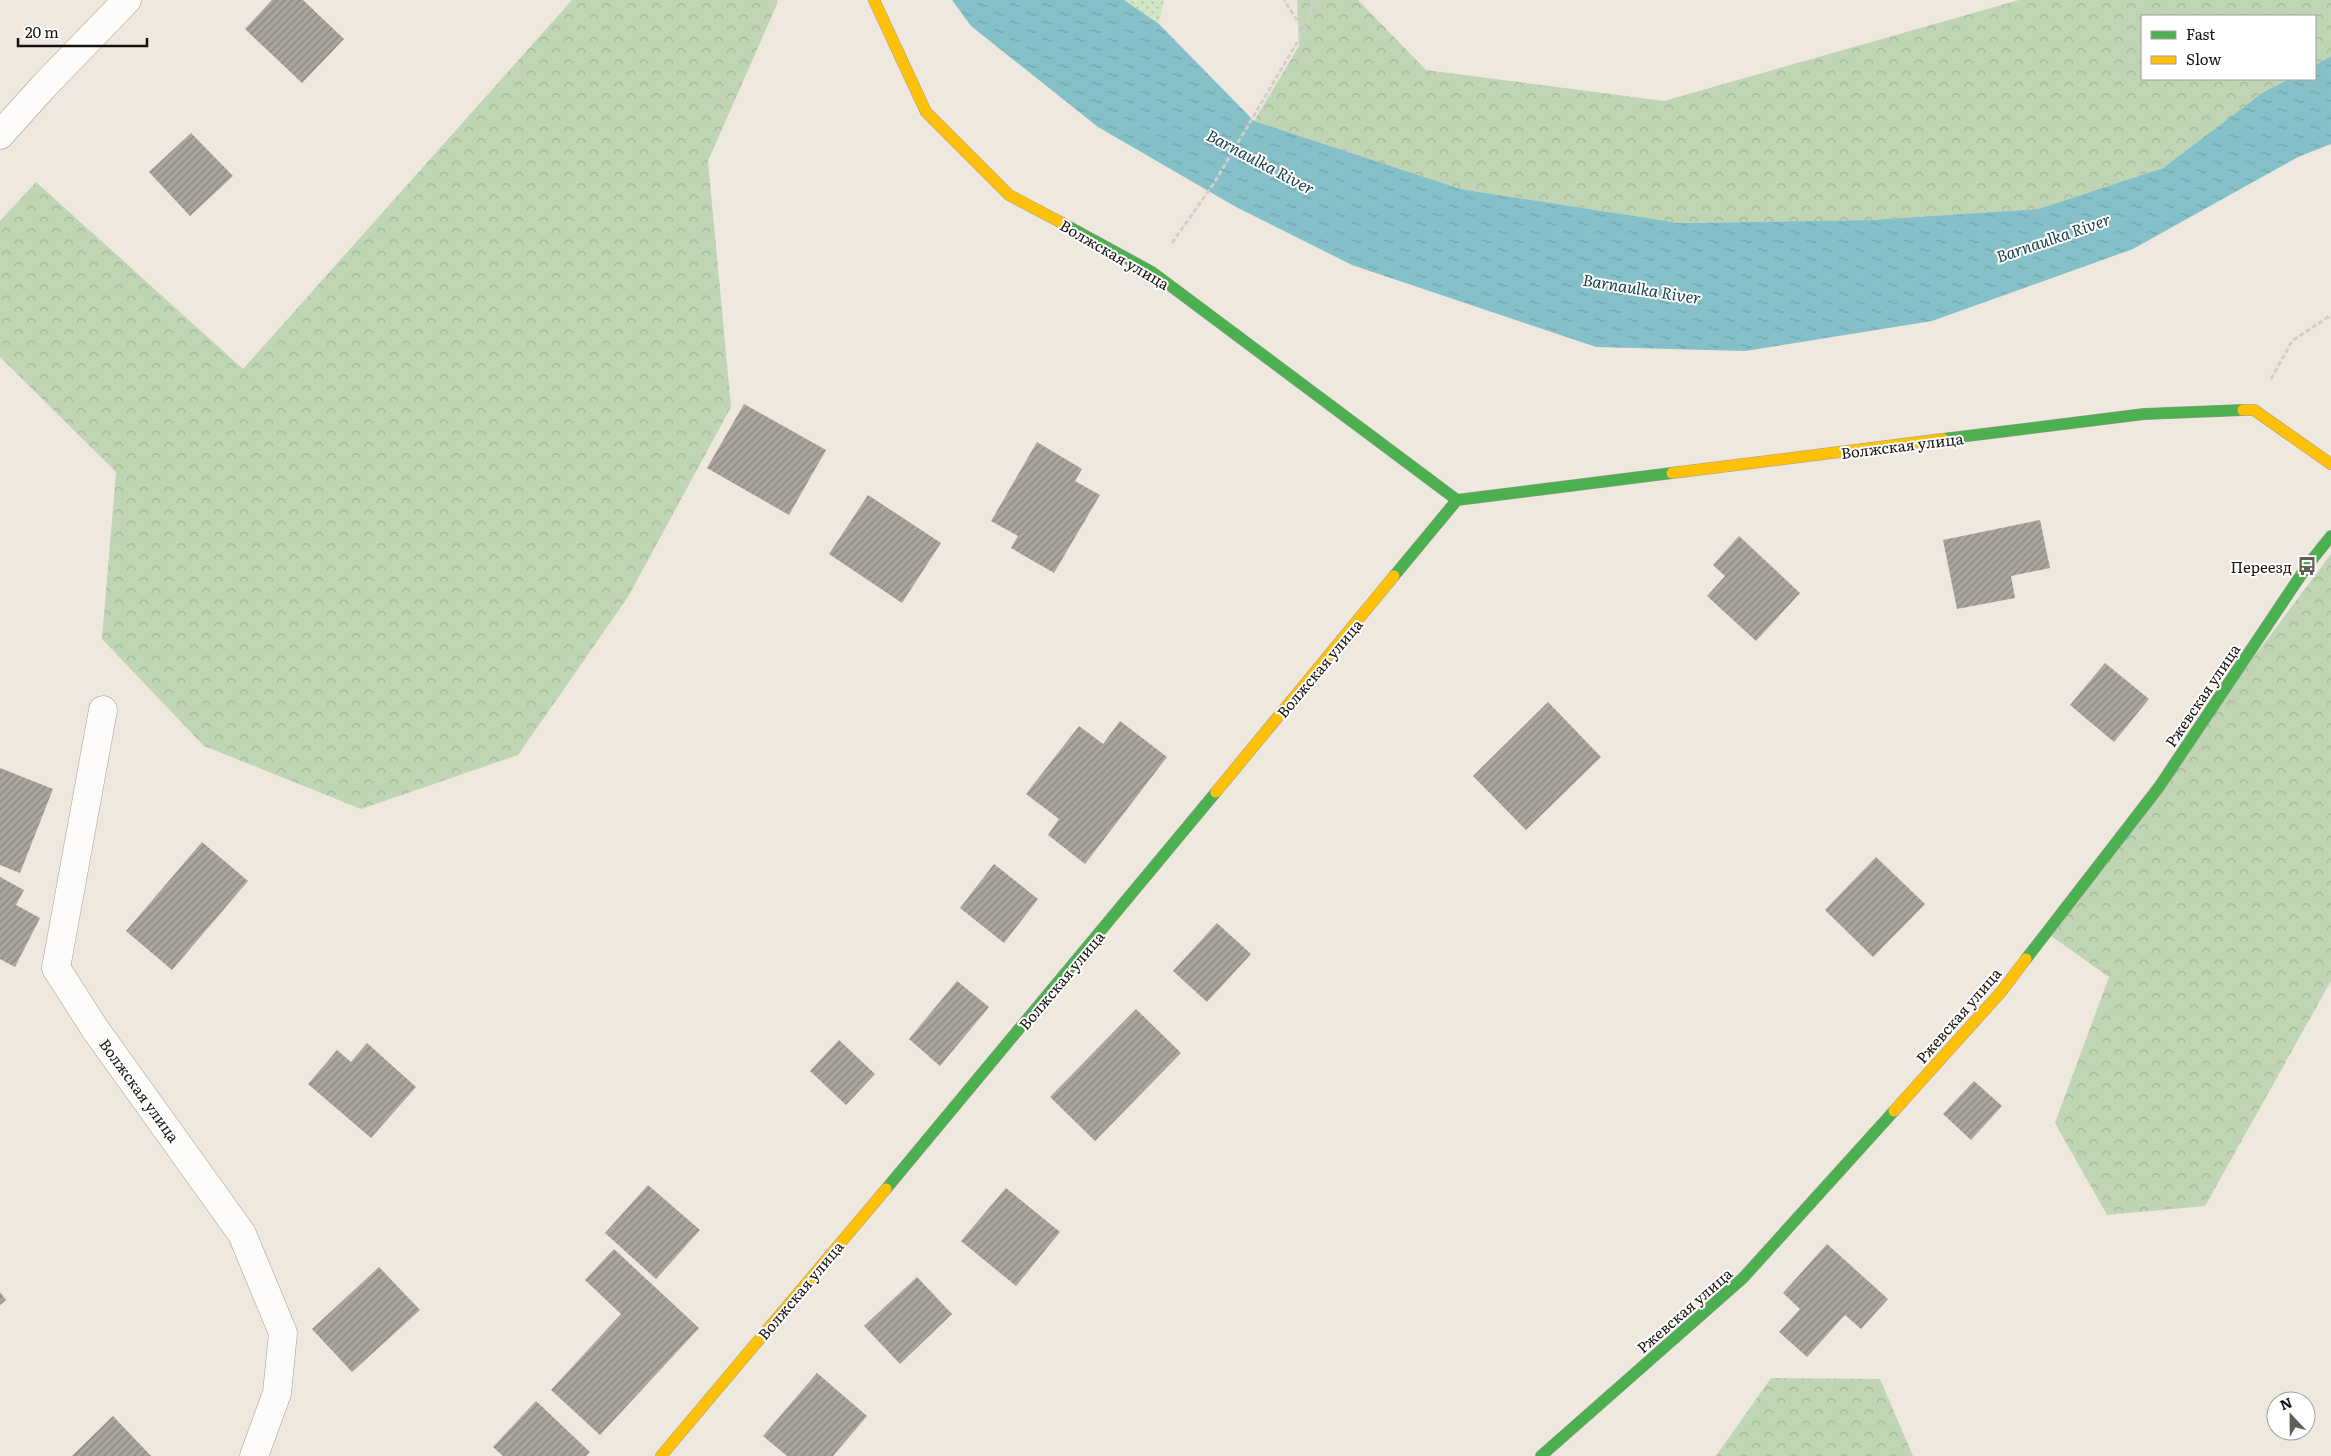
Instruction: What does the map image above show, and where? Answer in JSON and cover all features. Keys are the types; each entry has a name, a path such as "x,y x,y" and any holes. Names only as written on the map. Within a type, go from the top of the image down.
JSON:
{"street":[{"path":"0,135 42,87 127,0"},
{"name":"Волжская улица","path":"874,0 926,112 1009,195 1152,272 1457,500"},
{"path":"2254,410 2331,464"},
{"name":"Волжская улица","path":"660,1456 1082,955 1457,500 2144,414 2254,410"},
{"name":"Ржевская улица","path":"1541,1456 1743,1278 2000,992 2159,787 2307,566 2331,536"},
{"name":"Волжская улица","path":"103,710 56,968 95,1029 242,1234 283,1333 277,1392 254,1456"}],"path":[{"path":"1284,0 1304,31"},
{"path":"1152,272 1214,183 1304,31 1313,0"},
{"path":"2254,410 2292,342 2331,315"}],"green space":[{"path":"572,0 777,0 778,2 708,161 731,407 628,597 518,755 361,809 204,746 102,639 116,472 0,357 0,221 36,182 243,369"},
{"path":"1124,0 1164,0 1159,24"},
{"path":"1297,0 1358,0 1426,70 1664,101 2019,0 2331,0 2331,56 2316,64 2316,15 2141,15 2141,80 2287,80 2262,93 2163,168 2038,209 1870,220 1679,223 1461,189 1254,121 1299,46"},
{"path":"2331,554 2331,981 2205,1206 2107,1215 2055,1123 2109,977 2047,933"},
{"path":"1771,1378 1880,1379 1913,1456 1716,1456"}],"water":[{"name":"Barnaulka River","path":"952,0 1124,0 1159,24 1254,121 1461,189 1679,223 1870,220 2038,209 2163,168 2262,93 2287,80 2316,80 2316,64 2331,56 2331,144 2298,157 2133,249 1932,321 1745,351 1596,347 1352,265 1236,207 1098,127 971,26"}],"building":[{"path":"272,0 303,0 344,39 302,83 245,29"},
{"path":"191,133 233,176 190,216 149,172"},
{"path":"744,404 826,450 789,515 707,468"},
{"path":"1037,442 1082,469 1075,481 1100,495 1054,573 1011,548 1018,536 991,521"},
{"path":"868,495 941,543 902,603 829,554"},
{"path":"2040,520 2050,568 2011,576 2015,598 1957,609 1943,540"},
{"path":"1739,536 1800,593 1756,641 1707,596 1725,576 1713,565"},
{"path":"2105,663 2149,699 2114,742 2070,705"},
{"path":"1548,702 1601,757 1526,830 1473,776"},
{"path":"1120,721 1167,757 1085,864 1048,835 1059,819 1026,794 1079,726 1103,744"},
{"path":"0,768 53,789 20,873 0,865"},
{"path":"202,842 248,881 172,970 126,931"},
{"path":"1876,857 1925,904 1873,957 1825,910"},
{"path":"994,864 1038,899 1004,943 960,908"},
{"path":"0,877 24,890 16,905 40,918 15,967 0,959"},
{"path":"1217,923 1251,954 1207,1002 1173,971"},
{"path":"957,981 989,1007 940,1066 909,1039"},
{"path":"1136,1009 1181,1053 1095,1141 1050,1097"},
{"path":"839,1040 875,1074 846,1105 810,1071"},
{"path":"367,1043 416,1087 371,1138 308,1084 337,1050 351,1062"},
{"path":"1974,1081 2002,1106 1971,1140 1943,1114"},
{"path":"648,1185 700,1230 656,1279 605,1233"},
{"path":"1006,1188 1060,1232 1016,1286 961,1241"},
{"path":"1827,1244 1888,1299 1861,1329 1845,1315 1807,1357 1779,1332 1800,1309 1783,1293"},
{"path":"614,1249 699,1328 600,1435 551,1390 621,1314 585,1280"},
{"path":"379,1267 420,1310 352,1372 312,1329"},
{"path":"917,1277 952,1314 900,1364 864,1326"},
{"path":"0,1292 6,1300 0,1305"},
{"path":"817,1373 867,1416 833,1456 787,1456 763,1436"},
{"path":"536,1401 590,1452 586,1456 503,1456 493,1447"},
{"path":"113,1416 151,1456 72,1456"}],"traffic: fast":[{"path":"1062,223 1152,272 1457,500 1672,473"},
{"path":"1943,439 2144,414 2243,410"},
{"path":"1394,576 1457,500"},
{"path":"2026,959 2159,787 2307,566 2331,536"},
{"path":"886,1189 1216,792"},
{"path":"1541,1456 1743,1278 1894,1111"}],"traffic: slow":[{"path":"874,0 926,112 1009,195 1062,223"},
{"path":"2243,410 2254,410 2331,464"},
{"path":"1672,473 1943,439"},
{"path":"1216,792 1394,576"},
{"path":"1894,1111 2001,992 2026,959"},
{"path":"661,1456 886,1189"}],"place":[{"name":"Переезд","path":"2307,566"}]}
